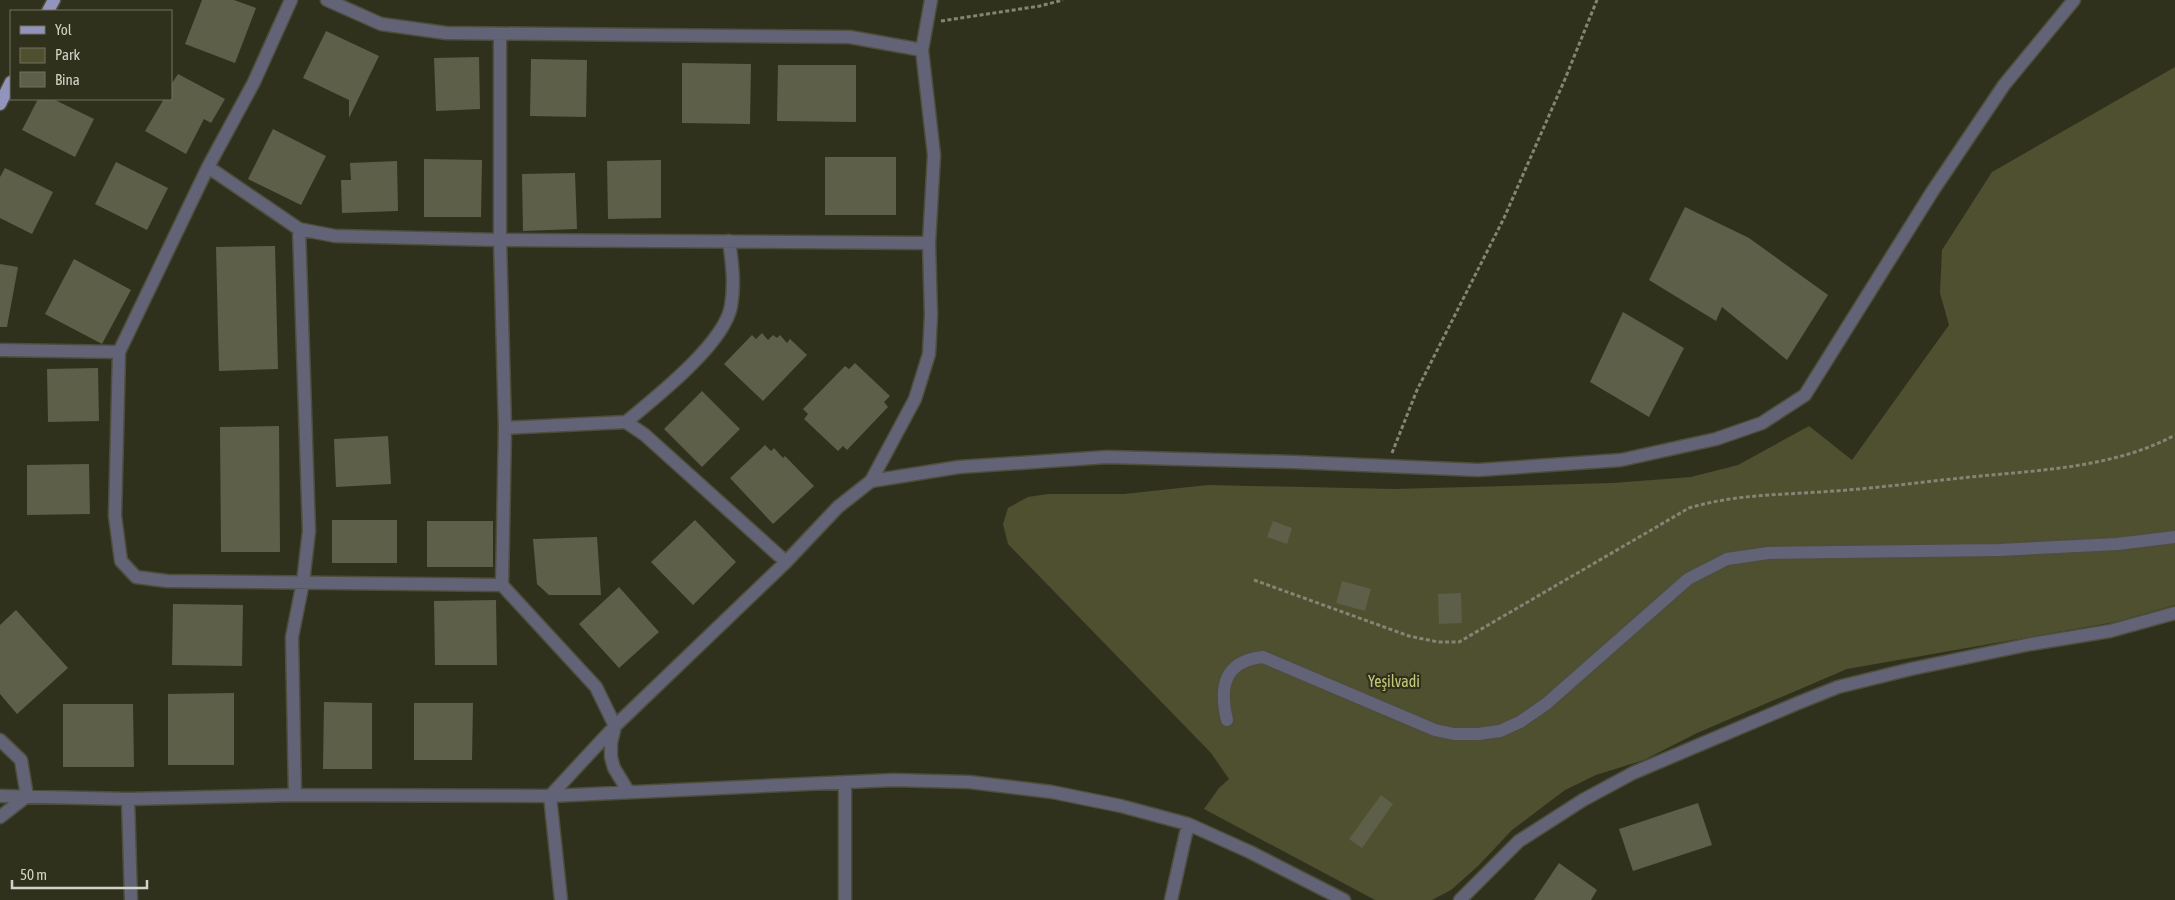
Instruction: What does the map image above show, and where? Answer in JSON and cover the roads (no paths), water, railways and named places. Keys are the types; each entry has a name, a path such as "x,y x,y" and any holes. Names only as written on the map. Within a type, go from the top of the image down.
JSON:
{"main road":[{"path":"0,104 7,83"}],"street":[{"path":"291,0 254,82 208,167 119,352 116,516 122,562 136,577 167,581 502,585"},
{"path":"327,0 381,24 446,33 850,36 922,50"},
{"path":"561,900 550,796 615,726 786,562 838,507 872,481 914,399 929,354 931,315 929,243 934,155 922,50 931,0"},
{"path":"872,481 960,467 1106,457 1478,470 1621,460 1716,439 1762,423 1805,395 1932,192 1998,93 2074,0"},
{"path":"500,34 500,240 505,428 502,585 596,687 615,726 611,743 611,757 620,780 628,791"},
{"path":"208,167 299,229 334,236 500,240 729,240 929,243"},
{"path":"295,795 292,637 303,582 309,531 299,229"},
{"path":"626,422 697,358 720,331 731,308 734,276 729,240"},
{"path":"0,350 119,352"},
{"path":"505,428 626,422 645,435 786,562"},
{"path":"1227,720 1222,701 1229,674 1240,664 1252,658 1263,657 1435,730 1454,734 1500,731 1520,722 1546,704 1688,579 1727,559 1748,554 1999,550 2117,544 2175,537"},
{"path":"1460,900 1519,841 1583,800 1633,773 1798,702 1838,687 1911,669 2031,644 2110,631 2175,613"},
{"path":"0,740 21,760 27,796"},
{"path":"0,796 128,800 295,795 550,796 894,780 969,782 1052,792 1121,806 1188,824 1250,852 1344,900"},
{"path":"845,782 845,900"},
{"path":"0,817 27,796"},
{"path":"128,800 131,900"},
{"path":"1171,900 1188,824"}],"park label":[{"name":"Yeşilvadi","path":"1394,681"}]}
